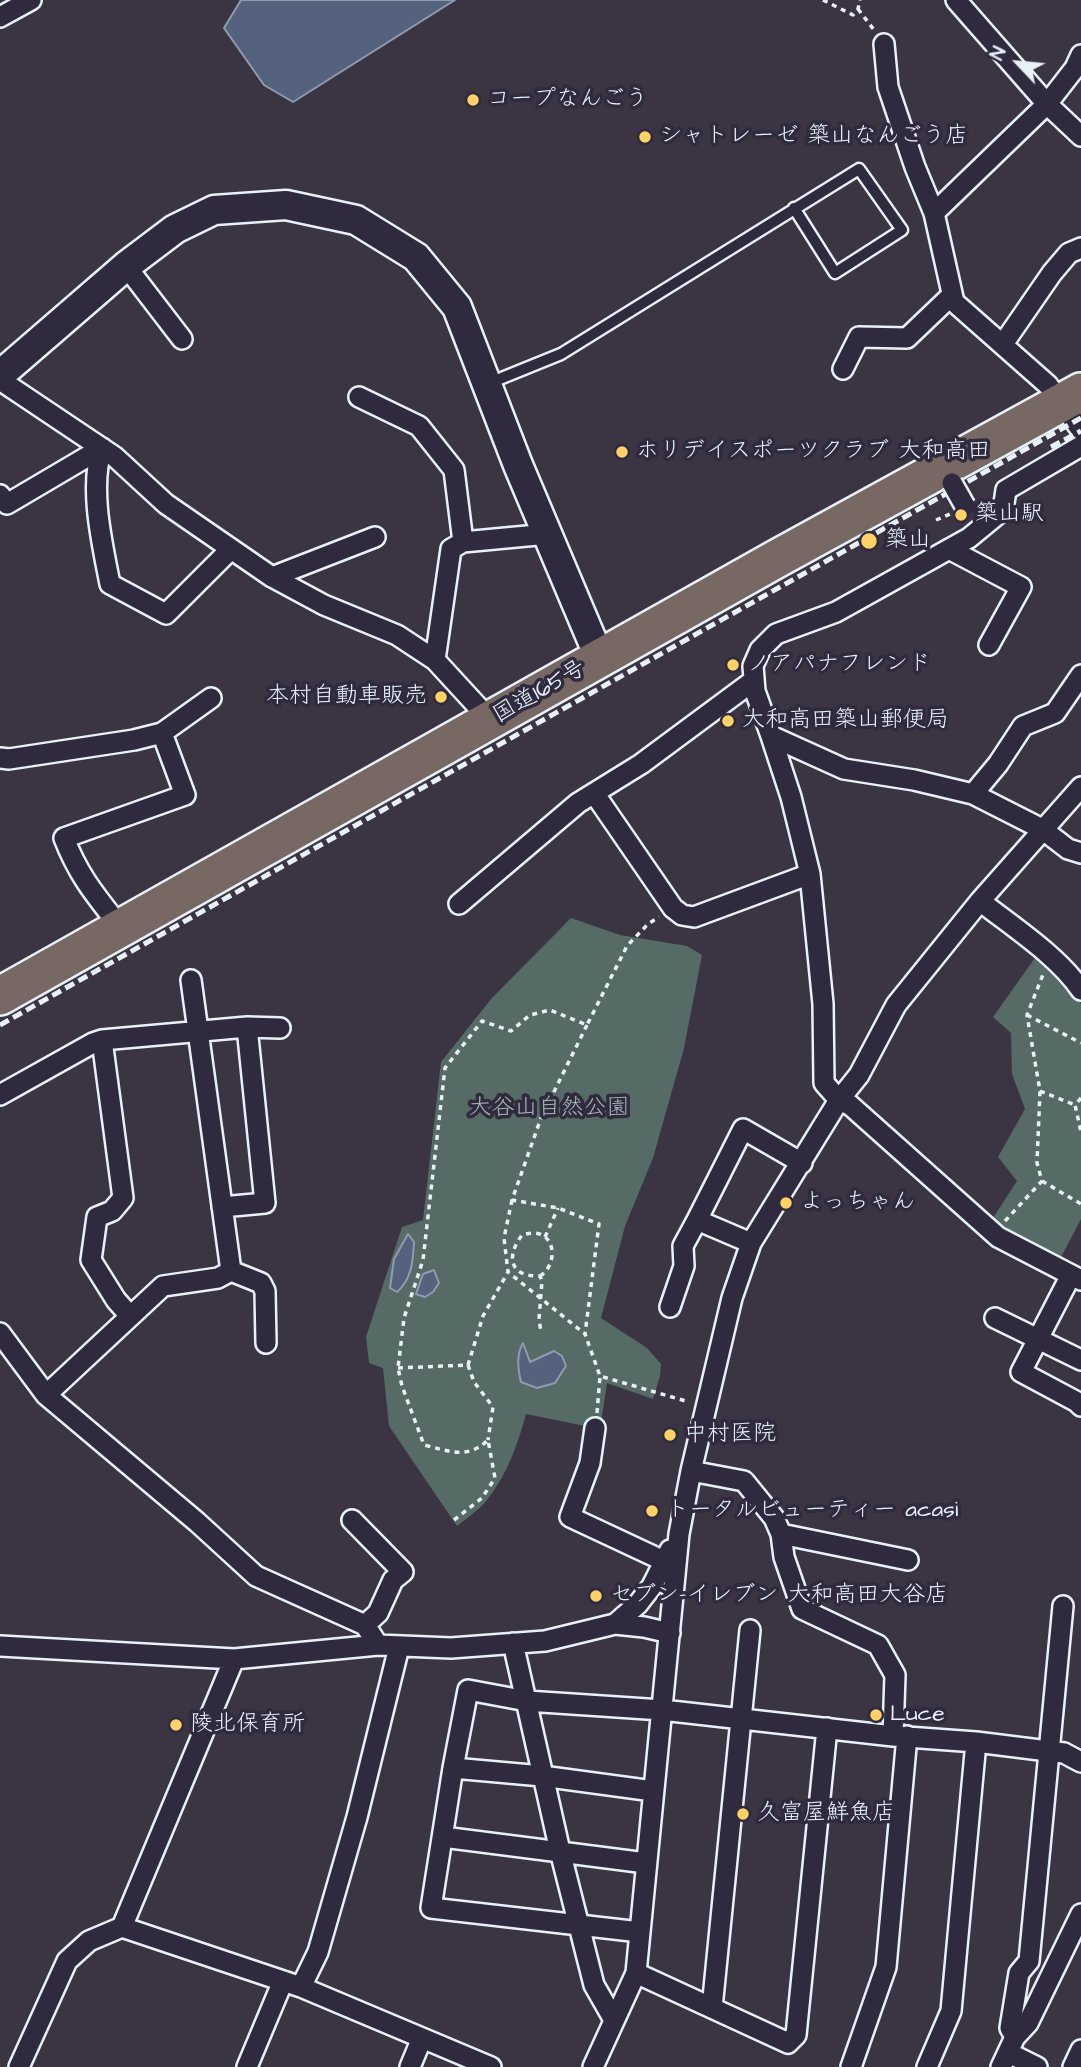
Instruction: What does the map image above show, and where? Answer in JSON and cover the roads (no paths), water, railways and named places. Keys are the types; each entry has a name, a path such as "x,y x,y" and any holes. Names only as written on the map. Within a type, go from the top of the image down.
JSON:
{"highway":[{"name":"国道165号","path":"0,996 778,558 1075,408"}],"street":[{"path":"0,17 31,0"},
{"path":"956,0 1047,104 1081,136"},
{"path":"884,44 888,87 934,213 954,302 1075,408"},
{"path":"934,213 1047,104 1075,68 1081,55"},
{"path":"491,721 435,660 397,635 324,606 272,578 166,504 115,457 0,378 126,266 175,229 214,210 286,205 356,220 416,257 457,307 518,465 600,659"},
{"path":"1003,344 1052,273 1078,253"},
{"path":"126,266 182,339"},
{"path":"843,369 859,337 907,338 952,295"},
{"path":"359,397 419,426 454,470 463,542"},
{"path":"1081,446 1006,490 1003,510 969,538 836,611 776,634 760,650 753,666 753,681 791,797 810,874 823,1004 824,1083 839,1100 850,1105 994,1233 1076,1278 1021,1372 1081,1406"},
{"path":"0,495 7,503 102,448"},
{"path":"102,448 97,465 98,491 102,540 110,584 166,614 231,549"},
{"path":"952,483 965,506"},
{"path":"435,660 450,549 463,542 548,534"},
{"path":"272,578 375,537"},
{"path":"949,549 1021,587 989,645"},
{"path":"973,794 998,764 1023,726 1055,713 1081,675"},
{"path":"459,904 578,803 641,764 753,681"},
{"path":"0,758 9,759 134,740 162,733 211,698"},
{"path":"121,928 83,880 64,838 185,795 162,733"},
{"path":"771,736 844,769 914,780 973,794 1042,829 1077,855"},
{"path":"593,2067 636,1973 679,1534 732,1298 751,1243 839,1100 859,1074 897,1005 980,901 1081,787"},
{"path":"594,793 673,908 681,915 694,918 810,874"},
{"path":"980,901 1079,982"},
{"path":"191,980 231,1270"},
{"path":"222,1207 265,1203 247,1027"},
{"path":"0,1095 102,1040 199,1030 280,1028"},
{"path":"102,1040 123,1198 112,1211 97,1217 91,1260 116,1300 130,1316"},
{"path":"670,1307 684,1266 683,1246 743,1129 802,1163"},
{"path":"697,1220 751,1243"},
{"path":"46,1395 163,1286 218,1279 231,1270"},
{"path":"231,1270 261,1283 265,1291 266,1343"},
{"path":"995,1318 1081,1360"},
{"path":"0,1333 46,1395 197,1522 256,1576 365,1625 378,1645"},
{"path":"595,1428 590,1463 570,1517 664,1561"},
{"path":"691,1471 744,1481 774,1518 781,1534 784,1558 802,1609 878,1646 895,1675 900,1736 886,1967 851,2067"},
{"path":"352,1520 403,1572 393,1580 378,1613 365,1625"},
{"path":"615,1624 638,1604 652,1586 679,1534"},
{"path":"781,1534 908,1560"},
{"path":"1008,2052 1019,1973 1029,1961 1063,1606"},
{"path":"0,1646 234,1659 378,1645 451,1648 545,1641 615,1624 670,1633"},
{"path":"712,2008 750,1630"},
{"path":"513,1643 542,1776 594,1985 614,2020"},
{"path":"247,2067 292,1984 318,1952 357,1817 399,1647"},
{"path":"122,1927 234,1659"},
{"path":"640,1932 431,1909 468,1689 527,1701 662,1710 976,1742 1064,1753 1081,1762"},
{"path":"636,1973 788,2043 796,2035 827,1728"},
{"path":"927,2067 951,2011 976,1742"},
{"path":"453,1768 542,1776 653,1791"},
{"path":"443,1837 646,1863"},
{"path":"1008,2052 1028,2023 1081,1914"},
{"path":"21,2066 67,1961 89,1941 122,1927 292,1984 491,2067"},
{"path":"410,2067 422,2038"},
{"path":"1073,2067 1081,2050"},
{"path":"1008,2052 1037,2067"}],"lane":[{"path":"487,384 561,354 794,208 859,169 902,230 835,273 794,208"}],"water":[{"path":"241,0 455,0 293,102 264,85 224,28"},
{"path":"408,1234 414,1242 412,1263 406,1281 397,1292 390,1288 394,1259"},
{"path":"434,1270 439,1283 433,1292 425,1297 416,1294 423,1274"},
{"path":"523,1343 530,1362 554,1351 562,1356 566,1366 555,1383 537,1388 521,1382 518,1357"}],"railway":[{"path":"0,1025 1081,418"},
{"path":"1051,447 1081,431"}],"place":[{"name":"コープなんごう","path":"473,100"},
{"name":"シャトレーゼ 築山なんごう店","path":"645,137"},
{"name":"ホリデイスポーツクラブ 大和高田","path":"622,452"},
{"name":"築山駅","path":"961,515"},
{"name":"築山","path":"869,541"},
{"name":"ノアパナフレンド","path":"733,665"},
{"name":"本村自動車販売","path":"441,697"},
{"name":"大和高田築山郵便局","path":"728,721"},
{"name":"よっちゃん","path":"786,1203"},
{"name":"中村医院","path":"670,1435"},
{"name":"トータルビューティー acasi","path":"652,1511"},
{"name":"セブン-イレブン 大和高田大谷店","path":"596,1596"},
{"name":"Luce","path":"876,1715"},
{"name":"陵北保育所","path":"176,1725"},
{"name":"久富屋鮮魚店","path":"743,1814"}],"park label":[{"name":"大谷山自然公園","path":"549,1109"}]}
